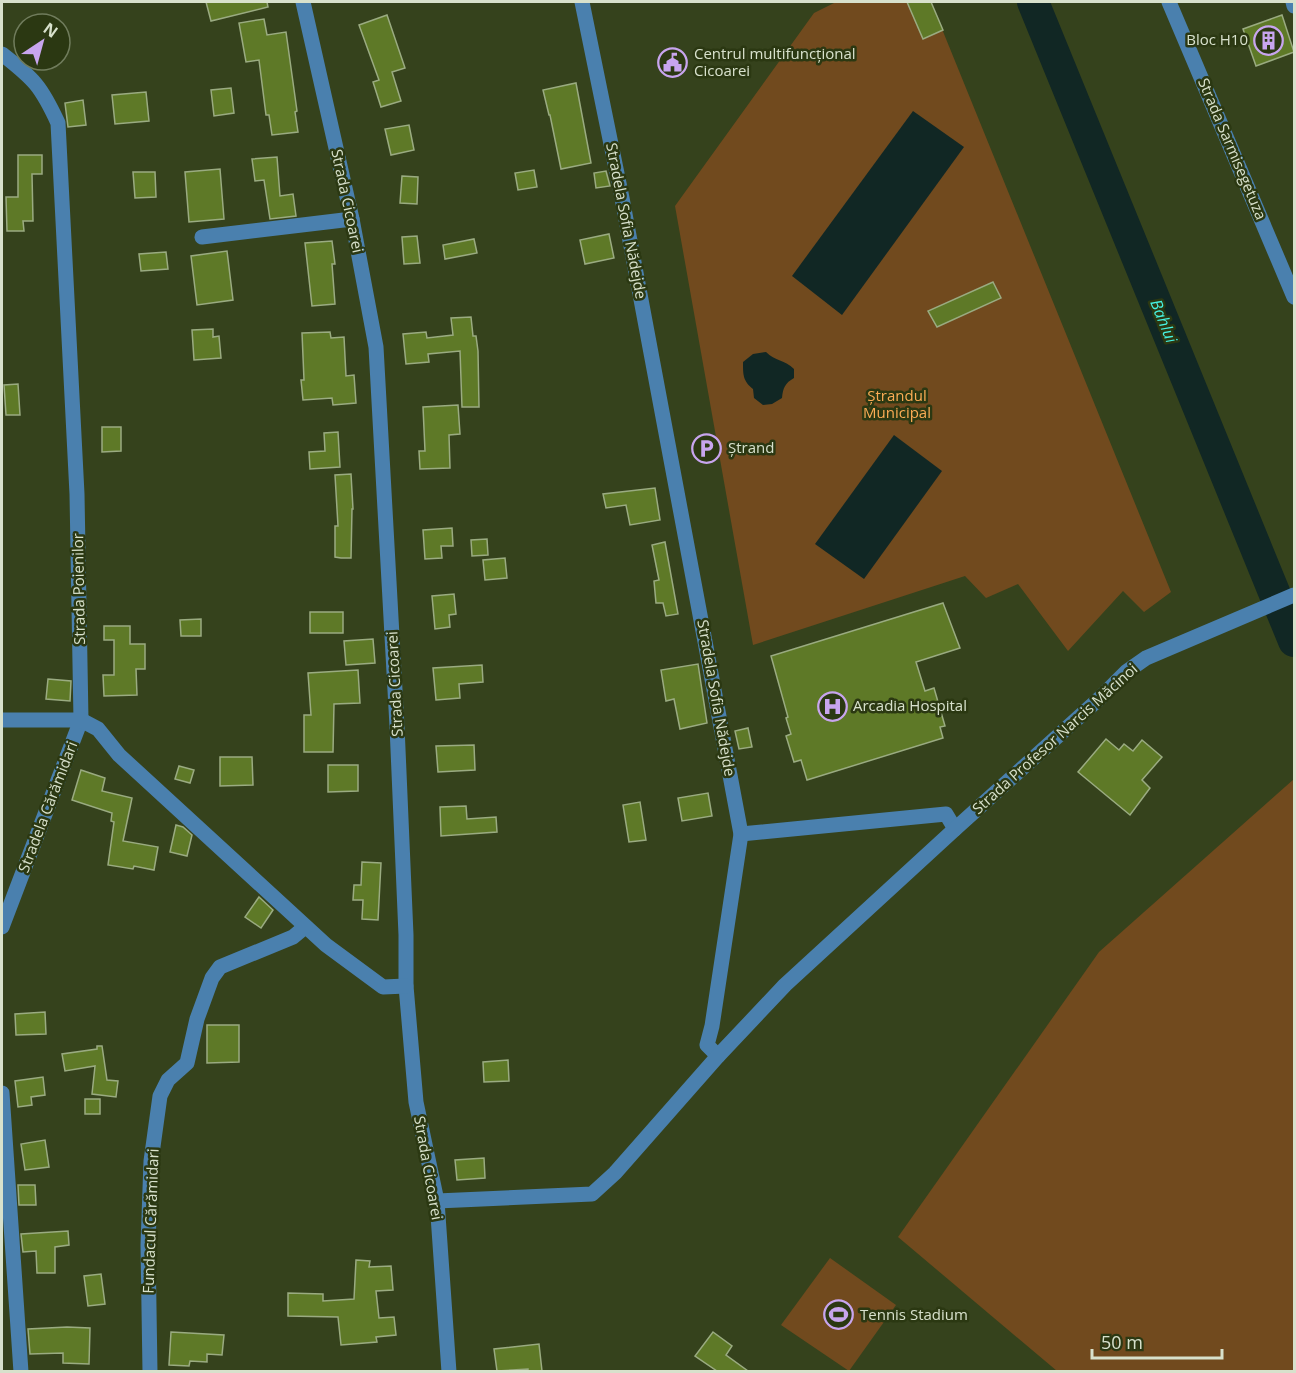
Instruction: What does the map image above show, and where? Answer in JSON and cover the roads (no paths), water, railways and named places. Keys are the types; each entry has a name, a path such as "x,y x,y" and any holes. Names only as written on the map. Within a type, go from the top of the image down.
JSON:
{"street":[{"name":"Strada Cicoarei","path":"303,2 352,219 376,347 405,912 406,986 416,1102 437,1201 449,1371"},
{"name":"Stradela Sofia Nădejde","path":"582,2 624,209 741,834 712,1026 707,1045 718,1056"},
{"name":"Strada Sarmisegetuza","path":"1169,2 1294,297"},
{"path":"1293,2 1294,6"},
{"name":"Strada Poienilor","path":"2,54 30,76 45,95 58,123 77,494 81,720"},
{"path":"202,237 352,219"},
{"name":"Strada Profesor Narcis Măcinoi","path":"718,1056 786,985 1126,672 1146,658 1294,595"},
{"path":"2,720 81,720 98,729 119,755 304,927 383,987 406,986"},
{"name":"Stradela Cărămidari","path":"2,927 81,720"},
{"path":"741,834 946,814 954,829"},
{"name":"Fundacul Cărămidari","path":"150,1371 148,1245 150,1173 160,1096 168,1080 187,1063 196,1019 212,978 220,967 293,937 304,927"},
{"path":"437,1201 592,1194 615,1173 718,1056"},
{"path":"2,1094 21,1371"}],"water":[{"path":"913,111 964,147 842,315 792,276"},
{"path":"766,352 794,369 794,378 785,386 782,398 772,404 763,405 754,398 753,389 745,380 743,362 753,354"},
{"path":"894,435 942,471 864,579 815,544"}],"waterway":[{"name":"Bahlui","path":"1033,2 1294,641"}],"place":[{"name":"Bloc H10","path":"1269,40"},
{"name":"Centrul multifuncțional Cicoarei","path":"673,63"},
{"name":"Ștrand","path":"707,448"},
{"name":"Arcadia Hospital","path":"832,706"},
{"name":"Tennis Stadium","path":"839,1315"}],"park label":[{"name":"Ștrandul Municipal","path":"897,404"}]}
